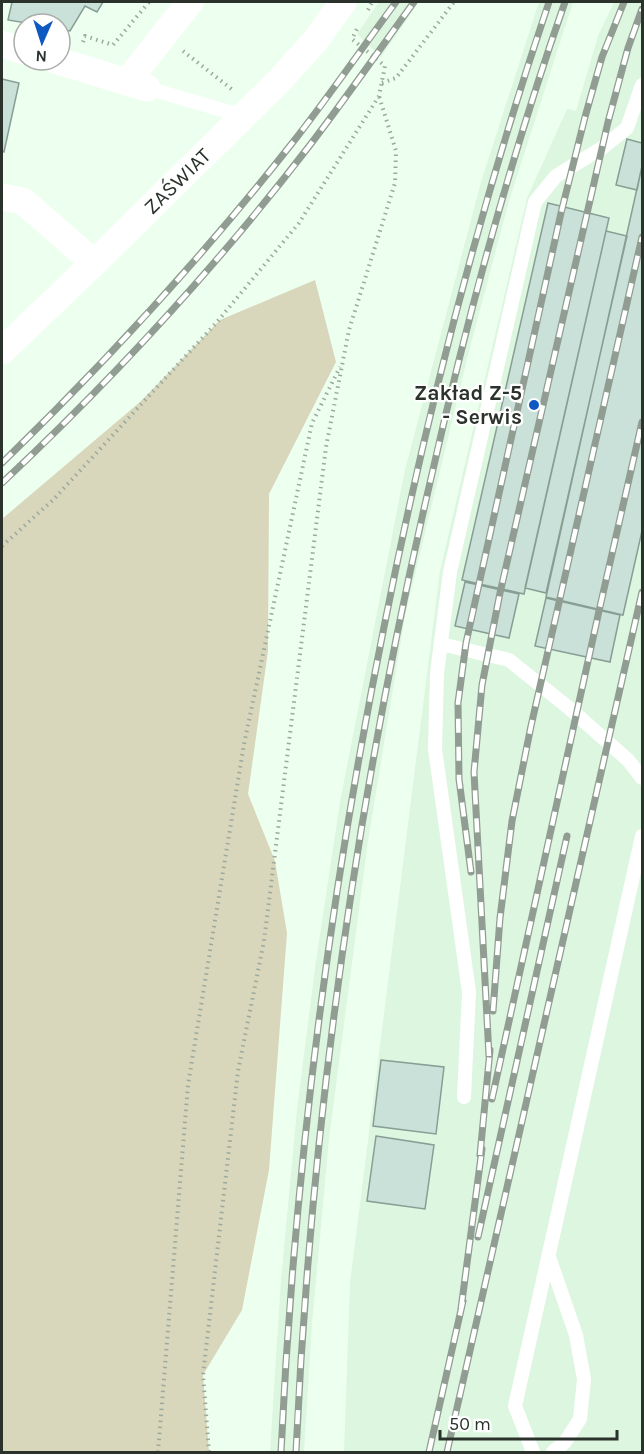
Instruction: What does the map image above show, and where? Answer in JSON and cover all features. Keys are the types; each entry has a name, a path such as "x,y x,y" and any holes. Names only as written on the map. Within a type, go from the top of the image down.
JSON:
{"street":[{"path":"72,65 137,85 190,2"},
{"name":"ZAŚWIAT","path":"2,351 278,82 315,41 355,6"},
{"path":"2,196 23,201 94,263"}],"lane":[{"path":"464,1097 469,992 435,749 437,673 450,572 535,202 556,176 602,148 627,128 642,84"},
{"path":"137,85 248,111"},
{"path":"441,644 509,660 628,760 642,778"},
{"path":"533,1452 515,1406 642,836"},
{"path":"549,1257 576,1335 584,1379 580,1419 566,1442 553,1452"}],"path":[{"path":"83,44 85,36 113,45 148,2"},
{"path":"355,6 372,2"},
{"path":"382,83 396,78 454,2"},
{"path":"2,546 53,500 217,322 299,223 379,96 385,66 352,39 362,20"},
{"path":"179,48 248,111"},
{"path":"209,1452 203,1375 238,1071 264,941 326,447 349,330 395,183 396,151 379,96"},
{"path":"158,1452 188,1084 244,744 312,423 343,361"}],"shaded area":[{"path":"379,2 419,2 381,57 357,34"},
{"path":"539,2 573,2 509,201 468,355 405,616 368,841 329,1139 312,1324 304,1452 270,1452 281,1280 297,1110 315,968 340,802 405,470 481,182"},
{"path":"614,2 642,2 642,1452 344,1452 350,1283 440,571 527,198 567,109 576,111 598,36"},
{"path":"315,280 336,362 269,494 268,651 248,794 275,861 287,933 269,1170 242,1310 203,1375 209,1452 2,1452 2,519 140,402 220,320"}],"building":[{"path":"12,2 103,2 97,12 85,6 72,28 72,12 12,12 12,21 8,20"},
{"path":"2,79 19,83 4,152 2,151"},
{"path":"627,139 642,143 642,166 637,190 616,185"},
{"path":"642,166 642,531 623,615 546,597"},
{"name":"Zakład Z-5 - Serwis","path":"548,203 609,218 524,594 462,580"},
{"path":"606,231 627,236 546,593 525,588"},
{"path":"465,582 519,594 509,638 455,626"},
{"path":"546,598 620,615 610,662 535,646"},
{"path":"381,1060 444,1067 436,1134 373,1126"},
{"path":"376,1136 434,1145 425,1209 367,1201"}],"railway":[{"path":"2,463 117,346 227,223 297,137 396,2"},
{"path":"2,483 124,362 201,278 275,190 414,2"},
{"path":"281,1452 295,1244 305,1141 331,935 364,729 400,548 436,390 500,156 549,2"},
{"path":"296,1452 303,1329 326,1083 360,838 381,716 405,595 460,354 526,118 565,2"},
{"path":"471,872 459,779 458,703 466,643 561,213 602,57 624,2"},
{"path":"489,1056 474,772 482,685 500,593 608,122 628,48 642,9"},
{"path":"493,1011 500,918 512,821 531,726 642,237"},
{"path":"492,1099 642,422"},
{"path":"447,1452 642,592"},
{"path":"478,1237 567,836"},
{"path":"480,1155 490,1050"},
{"path":"461,1309 482,1149"},
{"path":"429,1452 463,1301"}],"place":[{"name":"Zakład Z-5 - Serwis","path":"534,405"}]}
